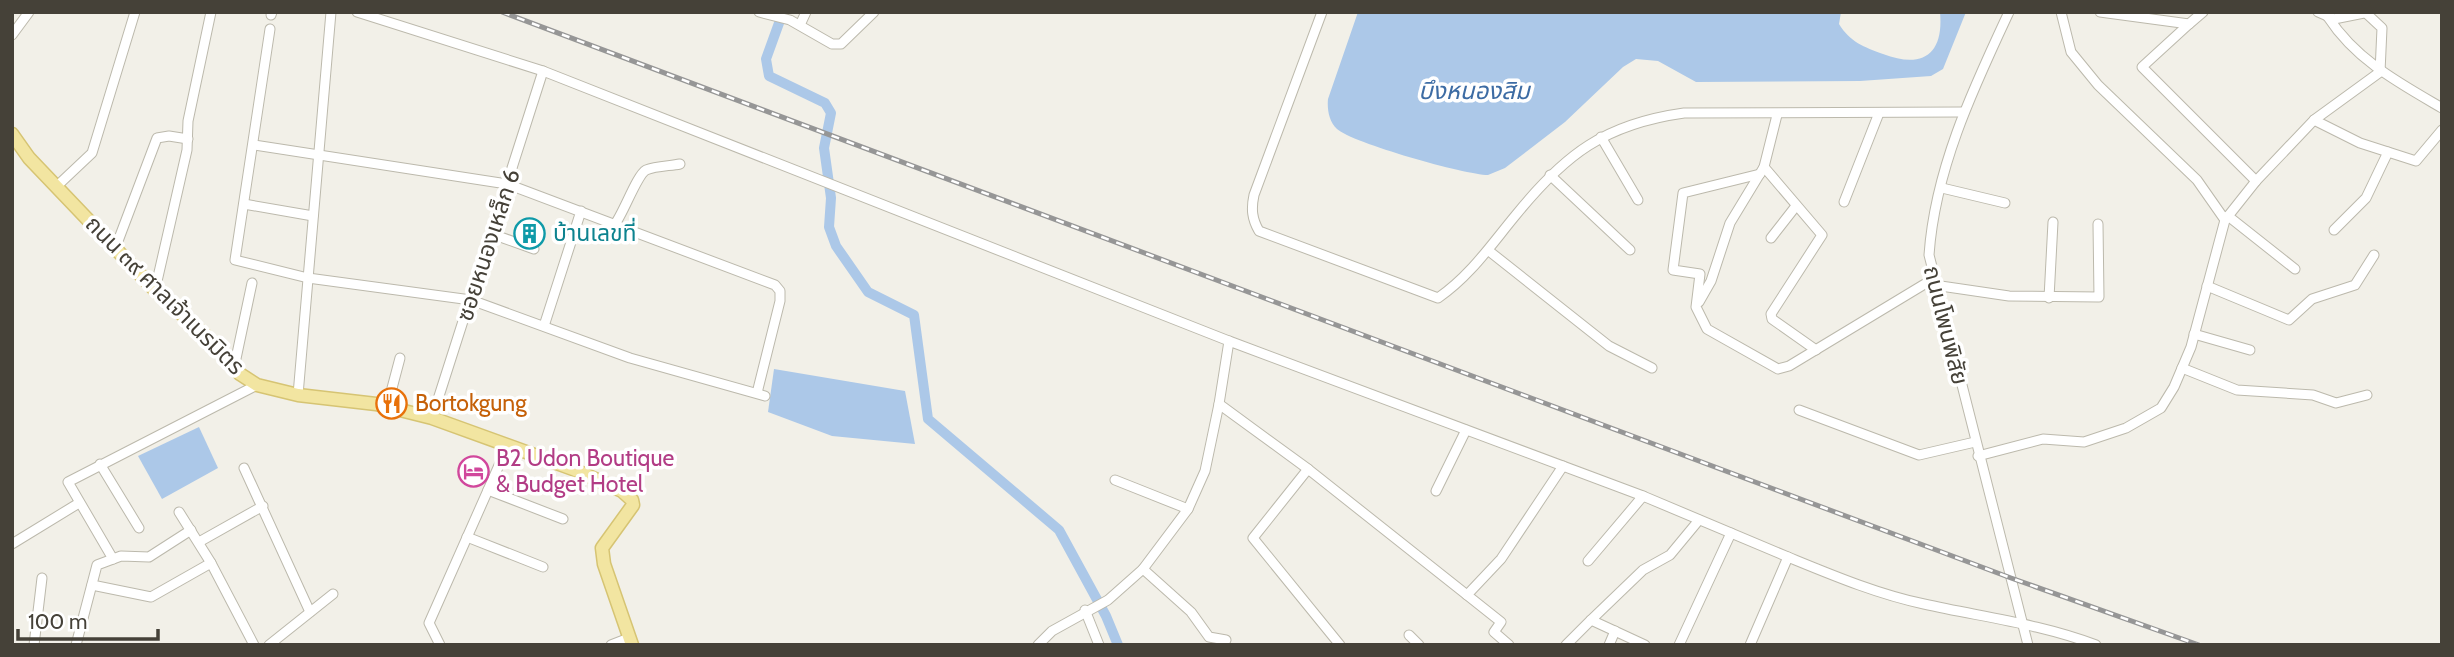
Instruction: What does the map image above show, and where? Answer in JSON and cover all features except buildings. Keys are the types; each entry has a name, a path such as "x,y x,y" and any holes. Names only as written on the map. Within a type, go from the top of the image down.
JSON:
{"main road":[{"name":"ถนน ๓๙ ศาลเจ้าเนรมิตร","path":"12,134 155,290 206,336 234,368 257,385 298,395 387,407 432,418 622,491 632,500 629,512 602,548 604,564 631,641"}],"street":[{"path":"12,35 29,12"},
{"path":"57,186 92,153 135,12"},
{"path":"155,290 188,139 188,121 211,12"},
{"path":"298,395 331,12"},
{"path":"357,12 542,72 811,174 845,190 1228,341 1643,496 1848,582 1921,603 2067,634 2096,645"},
{"path":"759,12 790,20 832,44 841,44 874,12"},
{"path":"800,25 806,12"},
{"path":"1322,12 1254,195 1252,208 1259,231 1438,298 1452,288 1489,251 1550,175 1601,136 1643,119 1684,114 1962,113"},
{"name":"ถนนโพนพิสัย","path":"2009,12 1962,113 1930,233 1929,255 1933,282 2028,645"},
{"path":"2061,12 2071,52 2091,77 2197,180 2226,218 2295,269"},
{"path":"2099,12 2189,24"},
{"path":"2203,12 2142,67 2256,181"},
{"path":"2318,12 2328,17 2348,18 2368,13 2382,28 2380,72"},
{"path":"2328,17 2348,43 2380,72 2442,108"},
{"path":"254,145 507,184 778,288 780,301 761,395 631,358 471,300 308,278 235,260 270,29"},
{"name":"ซอยหนองเหล็ก 6","path":"432,418 542,72"},
{"path":"1978,456 2043,439 2084,442 2126,428 2161,408 2182,368 2194,334 2226,218 2256,181 2314,120 2380,72"},
{"path":"1844,202 1879,113"},
{"path":"1696,307 1711,281 1730,223 1762,170 1777,115"},
{"path":"2314,120 2360,143 2416,162 2442,130"},
{"path":"116,249 157,138 165,136 188,139"},
{"path":"1601,136 1638,200"},
{"path":"2334,230 2366,198 2388,152"},
{"path":"615,224 626,209 640,175 646,170 680,164"},
{"path":"1762,170 1822,235 1771,314 1772,318 1816,350"},
{"path":"1762,170 1683,193 1673,270 1700,274 1696,307 1707,329 1778,369 1788,366 1933,282 2009,296 2099,297 2098,224"},
{"path":"1550,175 1630,250"},
{"path":"1942,188 2005,203"},
{"path":"244,204 313,216"},
{"path":"1771,238 1796,206"},
{"path":"544,326 581,211"},
{"path":"2049,298 2053,222"},
{"path":"492,234 534,249"},
{"path":"1489,251 1609,346 1652,368"},
{"path":"2207,286 2289,320 2312,299 2356,285 2374,255"},
{"path":"234,368 252,283"},
{"path":"2194,334 2250,350"},
{"path":"1038,645 1048,635 1103,602 1143,569 1188,509 1212,449 1228,341"},
{"path":"387,407 400,358"},
{"path":"2182,368 2237,390 2313,395 2336,403 2367,395"},
{"path":"113,559 68,482 257,385"},
{"path":"1219,404 1308,469 1501,622 1494,632 1509,645"},
{"path":"1799,410 1919,455 1975,442"},
{"path":"1436,491 1466,430"},
{"path":"440,645 429,624 508,445"},
{"path":"100,464 139,528"},
{"path":"1468,595 1501,559 1563,466"},
{"path":"244,468 310,612"},
{"path":"1308,469 1252,538 1340,645"},
{"path":"1115,480 1188,509"},
{"path":"488,490 563,519"},
{"path":"1588,561 1643,496"},
{"path":"12,544 79,503"},
{"path":"198,542 263,506"},
{"path":"179,512 211,563 254,645"},
{"path":"1566,645 1643,570 1670,555 1699,520"},
{"path":"76,645 97,565 121,556 149,557 191,530"},
{"path":"1679,645 1731,533"},
{"path":"467,537 543,567"},
{"path":"1751,645 1788,557"},
{"path":"92,584 151,597 211,563"},
{"path":"1143,569 1191,612 1209,637 1226,640"},
{"path":"34,645 42,578"},
{"path":"269,645 332,594"},
{"path":"1088,609 1099,645"},
{"path":"1591,620 1645,645"},
{"path":"1609,645 1615,631"},
{"path":"1048,635 1051,645"},
{"path":"1409,635 1419,645"},
{"path":"611,645 631,641"}],"water":[{"name":"บึงหนองสิม","path":"1358,12 1841,12 1839,24 1853,40 1883,54 1909,60 1928,55 1934,48 1940,27 1940,12 1966,12 1943,69 1931,76 1860,81 1696,82 1658,61 1636,59 1623,67 1565,122 1505,168 1488,175 1457,170 1386,150 1347,135 1334,126 1329,115 1328,99"},
{"path":"774,369 905,391 915,444 832,436 768,412"},
{"path":"199,427 218,468 162,499 138,456"}],"waterway":[{"path":"783,12 766,59 769,76 825,103 831,113 824,148 831,198 829,227 836,246 868,292 914,315 928,419 1059,530 1106,616 1118,645"}],"railway":[{"path":"502,12 2011,578 2199,645"}],"place":[{"name":"บ้านเลขที่","path":"530,233"},
{"name":"Bortokgung","path":"392,403"},
{"name":"B2 Udon Boutique & Budget Hotel","path":"473,471"}]}
